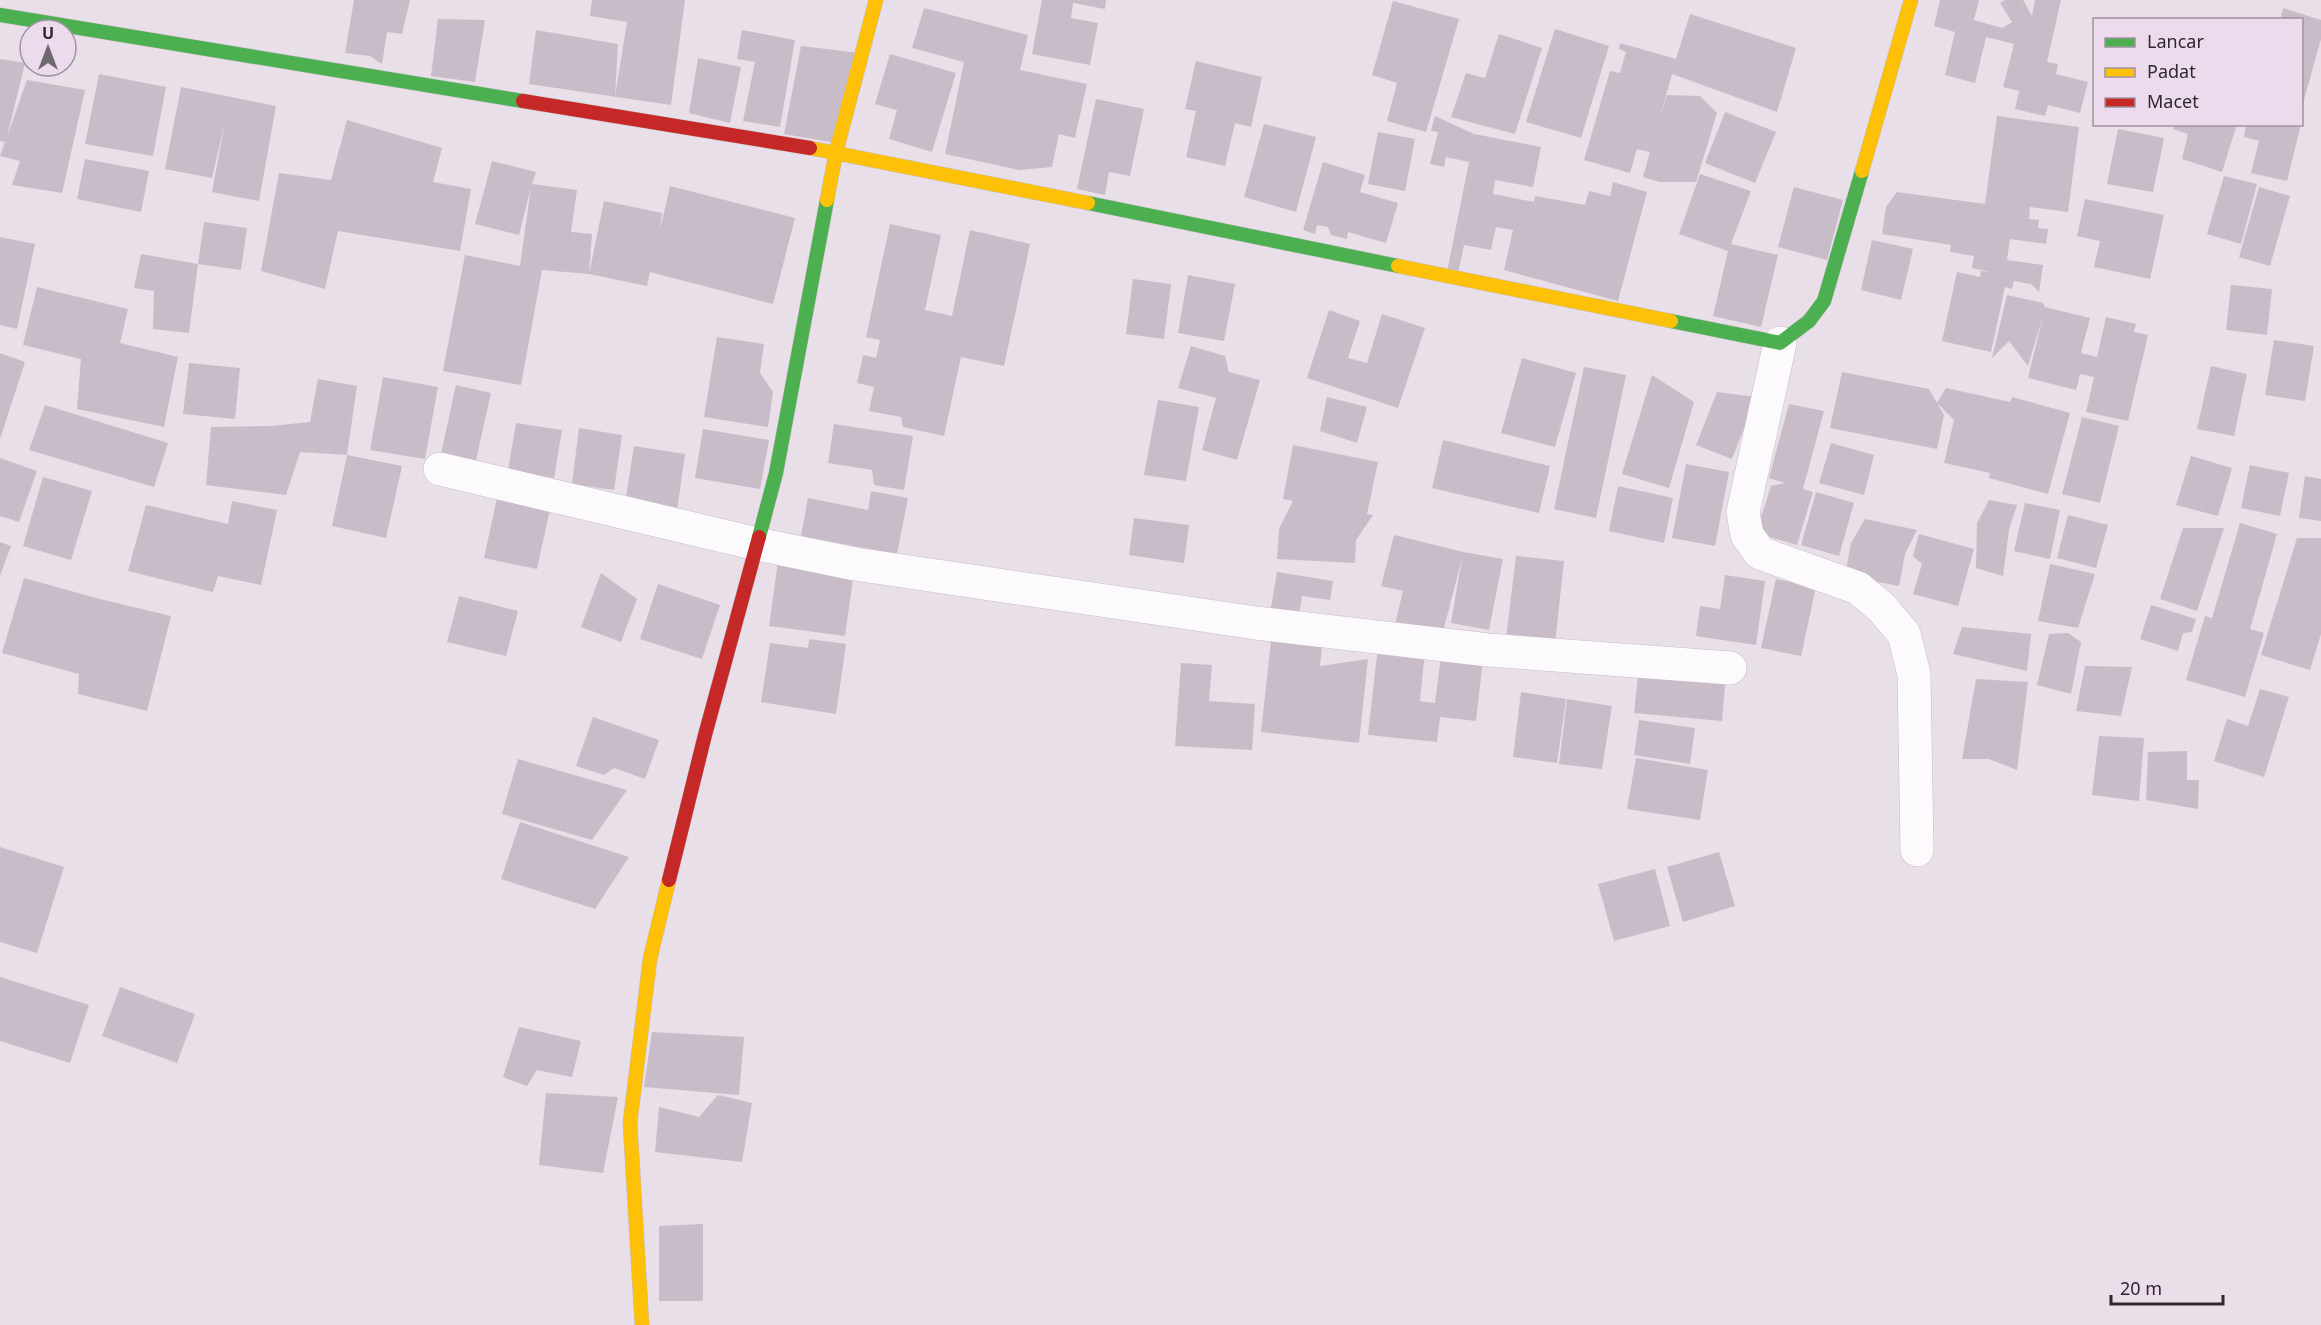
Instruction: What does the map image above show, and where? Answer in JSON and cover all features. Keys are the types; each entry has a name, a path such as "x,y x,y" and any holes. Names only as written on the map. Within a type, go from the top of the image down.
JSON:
{"street":[{"path":"642,1325 630,1123 648,970 705,735 776,473 836,152 876,0"},
{"path":"1911,0 1824,301 1809,321 1780,343 1743,512 1747,534 1760,553 1857,588 1882,608 1904,634 1914,674 1917,850"},
{"path":"0,15 836,152 1780,343"},
{"path":"440,469 757,544 855,564 1256,623 1488,650 1730,668"}],"building":[{"path":"354,0 410,0 402,34 387,32 382,64 370,56 345,53"},
{"path":"592,0 685,0 671,105 529,84 536,30 618,44 615,96 627,22 590,16"},
{"path":"1042,0 1106,0 1105,9 1073,3 1071,18 1098,23 1090,65 1032,54"},
{"path":"1940,0 1979,0 1974,20 2002,28 2012,22 2000,3 2005,0 2023,0 2032,16 2035,0 2061,0 2047,62 2058,64 2056,74 2088,82 2080,113 2048,105 2045,116 2015,109 2019,91 2003,87 2014,44 1986,37 1975,83 1945,75 1955,32 1934,26"},
{"path":"1393,1 1459,19 1426,132 1387,121 1397,83 1372,75"},
{"path":"924,8 1028,35 1020,70 1087,84 1075,138 1059,134 1052,167 1019,170 945,154 964,62 912,48"},
{"path":"2283,8 2321,20 2321,39 2303,103 2303,18 2280,18"},
{"path":"1690,14 1796,48 1777,112 1672,74 1660,117 1667,95 1700,96 1717,113 1696,182 1660,182 1643,177 1650,152 1637,149 1630,173 1584,160 1610,71 1620,73 1626,52 1619,49 1620,43 1676,59"},
{"path":"438,19 485,20 475,82 431,76"},
{"path":"1555,29 1609,46 1581,138 1526,122"},
{"path":"742,30 795,40 780,127 743,121 755,62 737,59"},
{"path":"1499,34 1542,48 1515,134 1451,117 1466,73 1485,78"},
{"path":"801,46 868,54 831,142 784,134"},
{"path":"890,54 956,73 932,152 889,139 897,110 875,104"},
{"path":"698,58 741,67 730,123 689,113"},
{"path":"0,59 18,62 18,78 21,78 7,137 27,80 85,90 62,193 12,185 20,161 0,156 5,142 0,141"},
{"path":"1196,61 1262,77 1251,127 1235,123 1225,166 1186,157 1196,111 1185,109"},
{"path":"99,74 166,87 153,156 85,144"},
{"path":"181,87 276,106 259,201 212,192 225,122 212,178 165,169"},
{"path":"1096,99 1144,109 1130,176 1109,172 1105,195 1077,189"},
{"path":"1725,112 1776,132 1755,183 1705,163"},
{"path":"1435,116 1474,134 1541,147 1533,187 1495,180 1493,194 1534,202 1535,196 1585,205 1589,191 1610,196 1613,182 1647,192 1618,301 1504,270 1513,230 1496,227 1491,250 1464,245 1458,274 1447,272 1469,162 1446,157 1444,167 1430,164 1438,132 1431,131"},
{"path":"1997,116 2079,127 2068,212 2030,207 2029,219 2039,220 2038,228 2048,229 2046,244 2010,239 2007,260 2043,265 2039,292 2031,284 2014,281 2012,289 2005,287 1991,352 1942,341 1957,272 1980,277 1981,271 1990,272 1972,268 1974,256 1950,252 1951,245 1882,234 1886,207 1897,192 1985,204"},
{"path":"347,120 442,148 433,182 471,189 460,251 338,231 325,289 261,271 279,173 331,180"},
{"path":"1264,124 1316,137 1296,212 1244,197"},
{"path":"2174,126 2236,126 2222,172 2182,159 2188,134 2173,129"},
{"path":"2246,126 2301,126 2287,181 2251,173 2259,141 2244,137"},
{"path":"2118,129 2164,138 2153,192 2107,184"},
{"path":"1378,132 1415,139 1405,191 1368,184"},
{"path":"85,159 149,171 141,212 77,199"},
{"path":"492,161 536,172 532,184 577,190 571,232 592,234 589,274 542,270 521,385 443,371 465,255 520,266 531,187 519,235 475,224"},
{"path":"1323,162 1365,175 1360,192 1398,203 1386,243 1348,232 1347,239 1331,235 1328,227 1317,225 1315,234 1303,230"},
{"path":"1700,174 1751,191 1731,244 1778,255 1761,327 1713,316 1728,251 1679,234"},
{"path":"2224,176 2257,184 2241,244 2207,234"},
{"path":"670,186 795,218 773,304 650,272 647,286 589,274 604,201 662,213 660,230"},
{"path":"1794,187 1843,200 1827,260 1778,247"},
{"path":"2259,187 2290,196 2270,266 2239,257"},
{"path":"2085,199 2164,215 2150,279 2094,267 2100,241 2077,236"},
{"path":"204,222 247,228 241,270 198,264"},
{"path":"890,224 941,235 925,310 952,316 970,230 1030,244 1004,366 961,357 944,436 903,427 901,417 869,411 874,387 857,383 863,355 876,358 880,340 866,337"},
{"path":"0,237 35,244 17,329 0,325"},
{"path":"1872,240 1913,249 1901,300 1861,290"},
{"path":"141,254 198,264 189,333 153,329 154,291 134,288"},
{"path":"1188,275 1235,284 1224,341 1178,333"},
{"path":"1133,279 1171,284 1164,339 1126,334"},
{"path":"2231,285 2272,289 2267,335 2226,330"},
{"path":"37,287 128,309 120,343 178,357 164,427 77,409 81,359 23,345"},
{"path":"2007,295 2043,303 2045,307 2090,318 2081,353 2097,357 2106,317 2136,324 2134,332 2148,335 2128,421 2086,412 2094,377 2080,374 2076,390 2028,378 2043,316 2028,366 2009,341 1992,358"},
{"path":"1329,310 1360,321 1348,358 1367,363 1382,314 1425,328 1398,408 1307,378"},
{"path":"717,337 764,344 760,373 773,392 768,427 704,417"},
{"path":"2274,340 2314,346 2305,401 2265,395"},
{"path":"1191,346 1225,356 1229,372 1260,380 1237,460 1202,450 1216,398 1178,388"},
{"path":"0,353 25,362 0,439"},
{"path":"1522,358 1576,373 1555,447 1501,433"},
{"path":"189,363 240,368 235,419 183,414"},
{"path":"2211,366 2247,374 2234,436 2197,429"},
{"path":"1584,367 1626,375 1596,518 1554,509"},
{"path":"1842,372 1929,389 1944,415 1937,449 1830,428"},
{"path":"1652,375 1694,402 1669,488 1622,474"},
{"path":"383,377 438,387 425,459 370,450"},
{"path":"318,379 357,386 347,455 300,452 286,495 206,485 211,427 271,426 310,422"},
{"path":"456,385 491,393 475,465 440,458"},
{"path":"1946,388 2010,402 2012,397 2070,413 2048,494 1989,478 1990,473 1944,463 1954,420 1937,403"},
{"path":"1717,392 1756,397 1732,459 1696,445"},
{"path":"1327,397 1367,407 1357,443 1320,431"},
{"path":"1158,400 1199,407 1186,481 1144,475"},
{"path":"1789,404 1824,411 1803,489 1813,492 1797,545 1756,533 1771,486 1785,483 1769,478"},
{"path":"45,405 168,443 154,487 29,450"},
{"path":"2082,417 2119,426 2100,503 2062,494"},
{"path":"516,423 562,430 554,478 508,470"},
{"path":"834,424 913,436 904,490 874,485 872,470 828,463"},
{"path":"579,428 622,435 614,490 572,484"},
{"path":"703,429 769,440 760,489 695,478"},
{"path":"1443,440 1550,466 1539,513 1432,488"},
{"path":"1831,443 1874,455 1864,495 1819,483"},
{"path":"1293,445 1378,462 1367,514 1373,515 1356,540 1355,563 1277,559 1279,529 1293,501 1283,499"},
{"path":"634,446 685,454 677,511 625,504"},
{"path":"347,455 402,466 386,538 332,526"},
{"path":"2191,456 2232,468 2218,516 2176,505"},
{"path":"0,458 37,471 19,522 0,516"},
{"path":"1686,464 1729,472 1715,546 1672,538"},
{"path":"2250,465 2289,473 2280,516 2241,508"},
{"path":"2305,476 2321,479 2321,521 2299,518"},
{"path":"43,477 92,491 71,560 23,546"},
{"path":"1618,486 1673,498 1664,543 1609,531"},
{"path":"871,491 908,498 897,554 801,536 808,498 868,510"},
{"path":"1816,492 1854,503 1839,556 1801,545"},
{"path":"497,498 550,509 537,569 484,558"},
{"path":"1989,500 2017,505 2009,530 2003,576 1976,568 1977,523"},
{"path":"232,501 277,510 261,585 218,576 213,592 128,571 146,505 228,524"},
{"path":"2025,503 2060,510 2050,559 2014,551"},
{"path":"2068,515 2108,525 2096,568 2057,558"},
{"path":"1134,518 1189,525 1184,563 1129,555"},
{"path":"1865,519 1917,530 1905,554 1899,586 1845,576 1851,543"},
{"path":"2240,523 2277,534 2250,629 2264,633 2245,697 2186,680 2205,616 2212,618"},
{"path":"2183,528 2224,528 2197,611 2160,599"},
{"path":"1919,534 1974,549 1958,606 1913,594 1922,564 1913,556"},
{"path":"1394,535 1503,559 1489,630 1451,623 1462,558 1442,636 1395,624 1403,591 1381,586"},
{"path":"2297,538 2321,538 2321,634 2310,670 2261,655"},
{"path":"0,542 11,546 0,576"},
{"path":"779,554 855,564 845,636 769,626"},
{"path":"1516,556 1564,561 1555,644 1506,638"},
{"path":"2050,564 2095,574 2078,628 2038,621"},
{"path":"1277,572 1333,581 1330,600 1302,596 1298,624 1269,619"},
{"path":"601,573 637,599 621,642 581,627"},
{"path":"1725,575 1765,581 1756,645 1696,636 1700,606 1720,609"},
{"path":"24,578 171,616 147,711 78,694 79,674 2,653"},
{"path":"1776,579 1816,587 1801,656 1761,648"},
{"path":"658,584 720,605 702,659 640,639"},
{"path":"459,596 518,611 506,656 447,642"},
{"path":"2151,605 2196,619 2192,632 2183,633 2178,651 2140,639"},
{"path":"1962,627 2031,634 2027,671 1953,654"},
{"path":"2068,633 2081,642 2071,694 2037,685 2049,634"},
{"path":"809,639 846,644 836,714 761,702 770,643 808,648"},
{"path":"1271,641 1322,646 1320,666 1368,659 1359,743 1261,732"},
{"path":"1378,646 1425,651 1420,701 1435,703 1441,656 1483,660 1476,721 1440,717 1437,742 1368,735"},
{"path":"1181,663 1212,665 1209,701 1255,704 1252,750 1175,746"},
{"path":"1639,666 1726,674 1722,721 1634,713"},
{"path":"2085,666 2132,667 2121,716 2076,711"},
{"path":"1976,679 2028,682 2017,770 1989,759 1962,759"},
{"path":"2260,689 2289,697 2264,777 2214,761 2227,719 2248,726"},
{"path":"1521,692 1566,699 1557,763 1513,757"},
{"path":"1567,699 1612,706 1602,769 1559,764"},
{"path":"593,717 659,740 645,779 614,768 604,775 576,766"},
{"path":"1639,720 1695,728 1690,764 1634,755"},
{"path":"2099,736 2144,738 2139,801 2092,795"},
{"path":"2187,751 2187,780 2199,780 2198,809 2146,800 2148,752"},
{"path":"1636,758 1708,770 1700,820 1627,809"},
{"path":"518,759 627,790 592,840 502,814"},
{"path":"520,822 629,857 595,909 501,879"},
{"path":"0,847 64,867 37,953 0,942"},
{"path":"1719,852 1735,906 1683,922 1667,867"},
{"path":"1655,869 1670,926 1614,941 1598,884"},
{"path":"0,977 89,1005 70,1063 0,1041"},
{"path":"120,987 195,1014 177,1063 102,1036"},
{"path":"519,1027 581,1041 572,1077 537,1070 527,1086 503,1077"},
{"path":"652,1032 744,1037 739,1095 644,1087"},
{"path":"546,1093 618,1097 603,1173 539,1165"},
{"path":"718,1095 752,1103 742,1162 655,1152 659,1107 699,1117"},
{"path":"703,1224 703,1301 659,1301 659,1226"}],"traffic: fast":[{"path":"0,15 523,101"},
{"path":"1671,321 1780,343 1809,321 1824,301 1862,171"},
{"path":"759,537 776,473 827,200"},
{"path":"1088,203 1398,266"}],"traffic: slow":[{"path":"827,200 836,152 876,0"},
{"path":"1862,171 1911,0"},
{"path":"810,148 1088,203"},
{"path":"1398,266 1671,321"},
{"path":"642,1325 630,1123 650,959 669,880"}],"traffic: jam":[{"path":"523,101 810,148"},
{"path":"669,880 705,735 759,537"}]}
